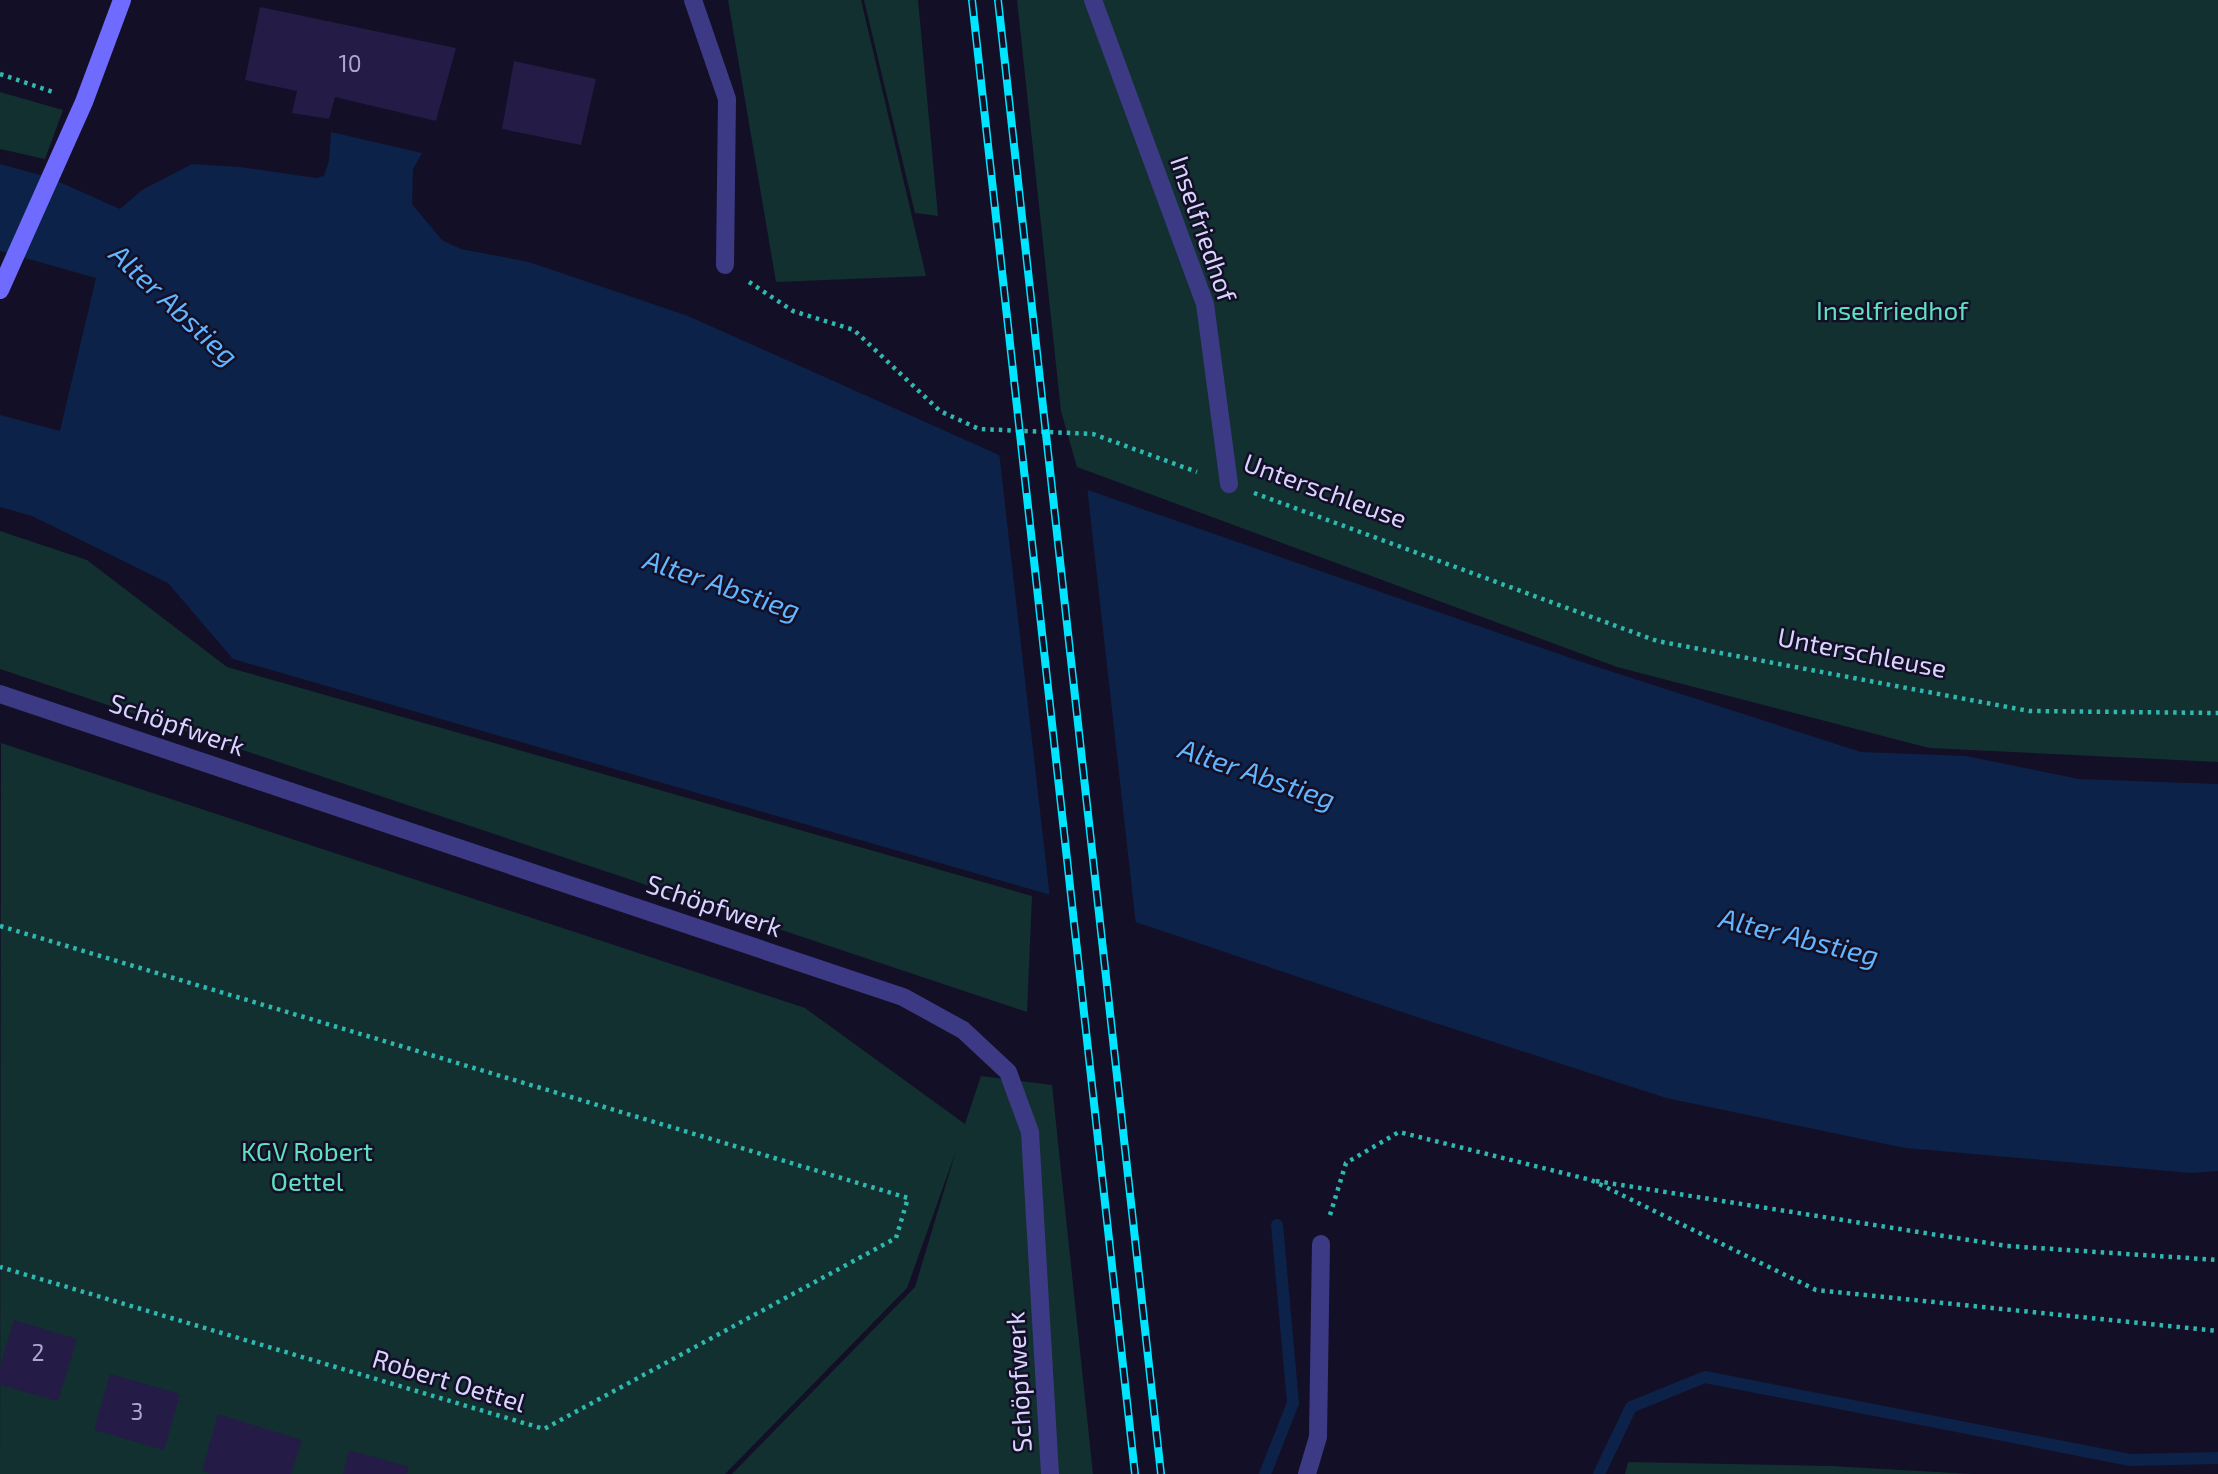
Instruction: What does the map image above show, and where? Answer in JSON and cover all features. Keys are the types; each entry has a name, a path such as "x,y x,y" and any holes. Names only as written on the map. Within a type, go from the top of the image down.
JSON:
{"main road":[{"path":"0,290 84,102 122,0"}],"street":[{"path":"693,0 727,99 724,265"},
{"name":"Inselfriedhof","path":"1093,0 1205,304 1229,484"},
{"name":"Schöpfwerk","path":"0,694 903,997 963,1030 1008,1072 1030,1132 1050,1474"},
{"path":"1307,1474 1318,1437 1321,1244"}],"path":[{"path":"0,74 84,102"},
{"name":"Unterschleuse","path":"724,265 793,311 854,330 940,411 979,429 1093,434 1657,641 2029,710 2218,713"},
{"name":"Robert Oettel","path":"0,926 908,1198 895,1238 544,1429 0,1267"},
{"path":"1321,1244 1346,1163 1399,1132 1591,1180 2007,1246 2218,1260"},
{"path":"1591,1180 1816,1290 2218,1331"}],"green space":[{"path":"728,0 861,0 926,276 776,282"},
{"path":"864,0 918,0 938,216 915,213"},
{"name":"Inselfriedhof","path":"1017,0 2218,0 2218,762 1929,748 1617,667 1077,467 1061,411"},
{"path":"0,92 63,110 45,159 0,149"},
{"path":"0,531 87,560 227,667 1032,896 1027,1012 0,669"},
{"name":"KGV Robert Oettel","path":"1,743 805,1008 965,1124 981,1076 1052,1085 1093,1474 732,1474 915,1287 956,1151 907,1288 725,1474 0,1474"},
{"path":"1628,1462 1831,1466 1973,1474 1625,1474"}],"water":[{"name":"Alter Abstieg","path":"331,132 422,153 413,169 412,204 442,240 461,249 529,262 688,316 1039,473 1582,662 1861,752 1966,756 2079,779 2218,784 2218,1171 2191,1173 1905,1148 1666,1098 1082,904 233,659 168,583 32,516 0,507 0,415 60,431 96,278 0,251 0,164 48,177 120,209 142,190 192,164 240,167 316,178 324,176 329,161"}],"pier":[{"path":"999,452 1087,486 1136,926 1050,898"}],"building":[{"path":"260,7 456,48 436,121 335,97 329,119 292,113 297,91 245,80"},
{"path":"514,61 596,79 581,145 502,129"},
{"path":"14,1320 77,1339 58,1401 0,1385 0,1366"},
{"path":"110,1374 180,1394 164,1450 94,1430"},
{"path":"218,1414 302,1440 291,1474 210,1474 202,1471"},
{"path":"349,1450 409,1467 407,1474 343,1474"}],"waterway":[{"path":"1265,1474 1293,1403 1277,1225"},
{"path":"1599,1474 1631,1407 1705,1377 2130,1460 2218,1458"}],"railway":[{"path":"972,0 1135,1474"},
{"path":"998,0 1161,1474"}]}
